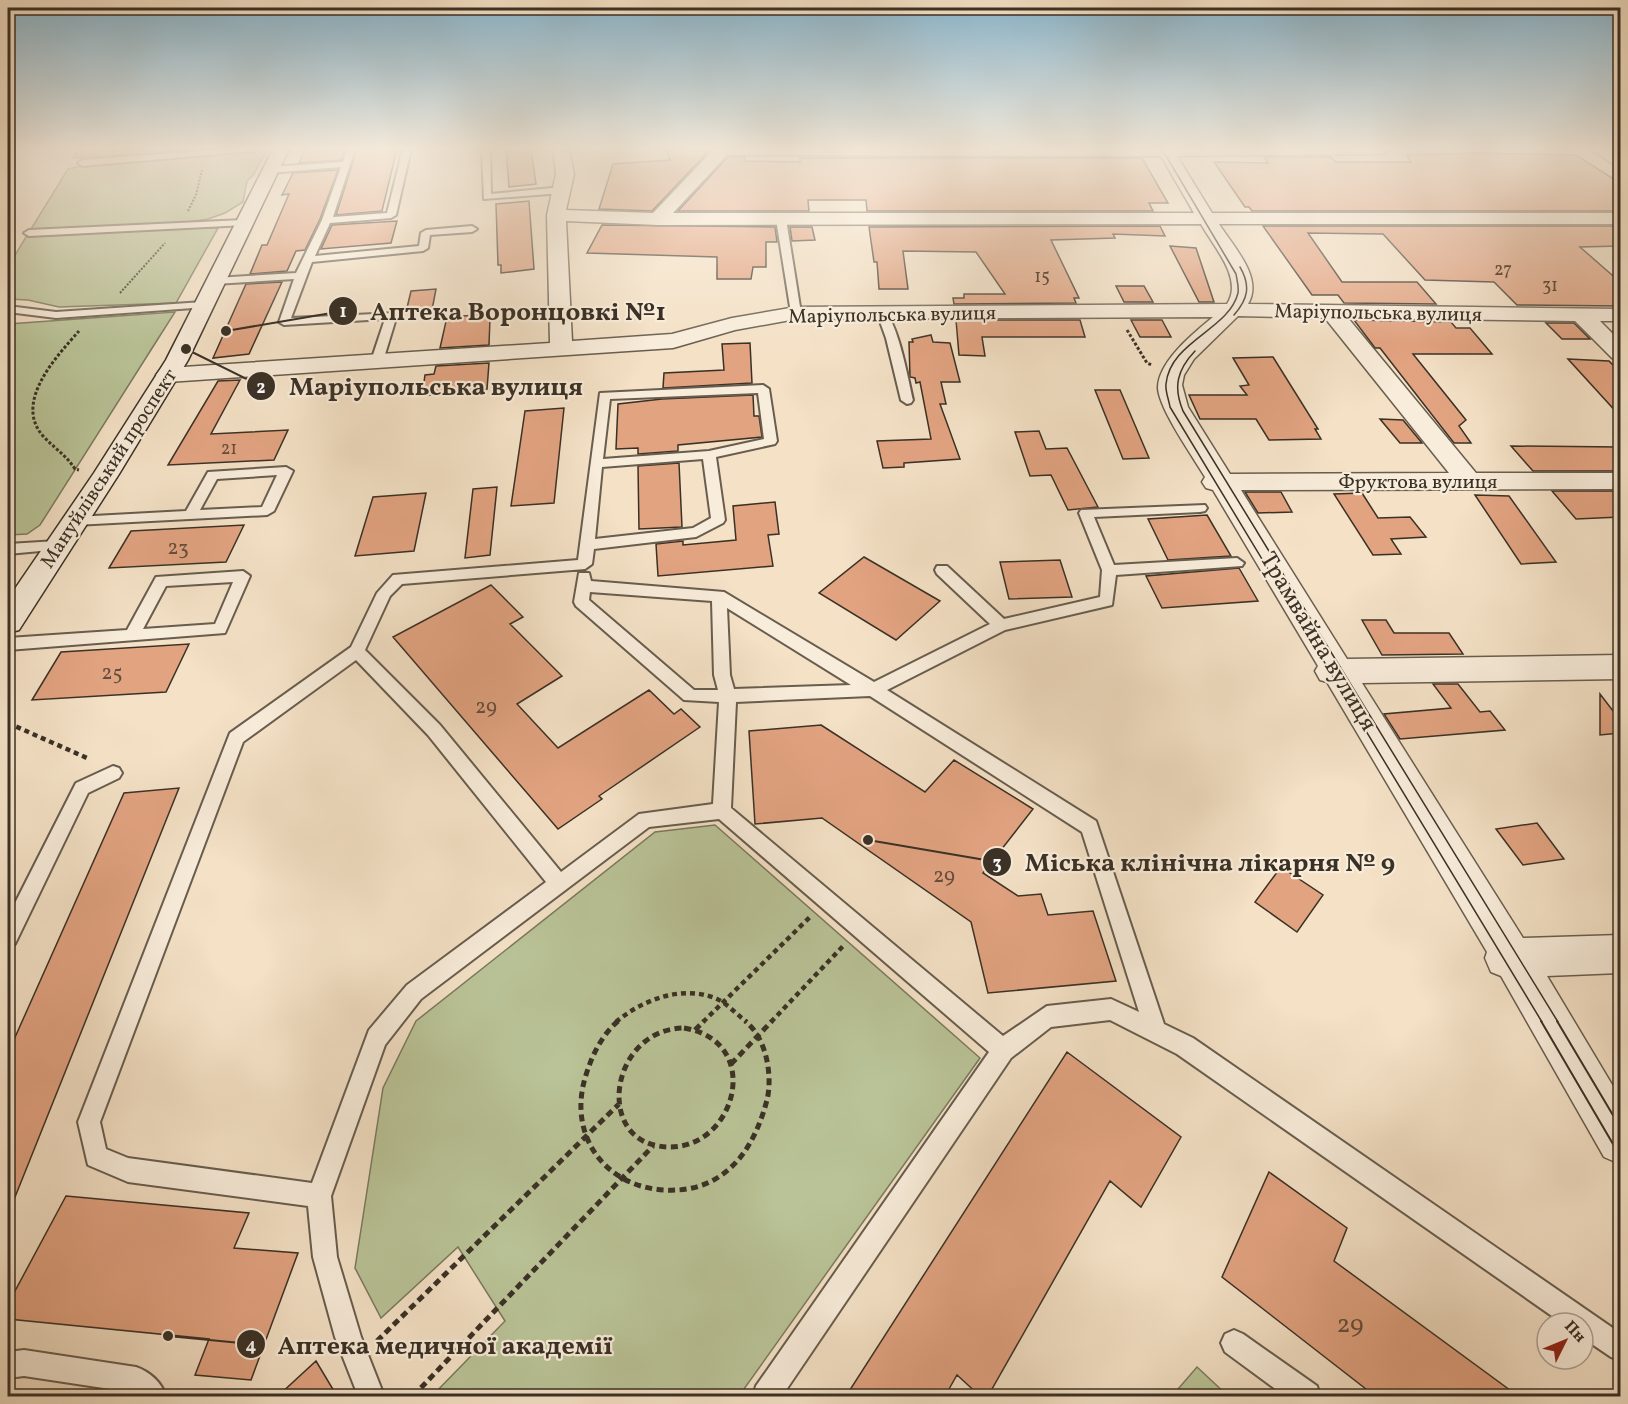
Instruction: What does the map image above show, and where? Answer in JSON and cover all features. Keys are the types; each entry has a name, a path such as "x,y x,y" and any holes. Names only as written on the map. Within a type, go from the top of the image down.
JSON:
{"street":[{"name":"Мануйлівський проспект","path":"8,622 168,375 247,215"},
{"path":"561,348 556,215 658,219 1620,218"},
{"path":"658,219 662,215"},
{"path":"1172,374 1180,360 1233,310 1243,296 1244,283 1206,217"},
{"name":"Маріупольська вулиця","path":"168,375 673,341 732,324 796,313 1233,310 1620,315"},
{"path":"1332,312 1468,480"},
{"path":"1580,314 1620,353"},
{"name":"Трамвайна вулиця","path":"1172,374 1170,388 1176,407 1218,481 1620,1141"},
{"name":"Фруктова вулиця","path":"1218,481 1620,481"},
{"path":"1334,671 1620,667"},
{"path":"1509,958 1620,954"}],"lane":[{"path":"329,215 310,259 300,276 284,322 392,315 377,361"},
{"path":"327,220 391,215"},
{"path":"781,219 796,313"},
{"path":"29,233 243,223"},
{"path":"310,259 423,248 426,233 472,228"},
{"path":"215,281 300,276"},
{"path":"8,309 56,315 203,305"},
{"path":"882,313 907,400"},
{"path":"596,464 709,455 771,441 763,389 604,396 596,464 581,602 690,696 873,690 1001,625 1107,601 1109,570 1086,513 1200,508"},
{"path":"587,545 696,532 718,520 709,455"},
{"path":"75,521 267,511 286,471 213,475 191,514"},
{"path":"8,549 57,546"},
{"path":"1109,570 1237,563"},
{"path":"318,1196 128,1170 96,1157 89,1122 236,738 276,707 357,651 384,593 398,579 585,564"},
{"path":"942,570 1001,625"},
{"path":"8,644 220,629 243,576 161,581 132,635"},
{"path":"583,586 719,596 1090,827 1156,1032"},
{"path":"719,596 722,675 728,696 722,811"},
{"path":"357,651 434,730 559,884"},
{"path":"8,937 82,788 113,773"},
{"path":"370,1395 348,1337 325,1257 318,1196 377,1038 414,992 645,820 722,811 1003,1050"},
{"path":"766,1396 1003,1050 1047,1017 1111,1009 1185,1046 1620,1348"},
{"path":"1234,1343 1307,1396"},
{"path":"8,1365 24,1363 136,1380 153,1396"}],"path":[{"path":"1117,311 1147,363 1172,374"},
{"path":"8,723 87,759"},
{"path":"695,1030 827,900"},
{"path":"731,1064 860,929"},
{"path":"689,993 723,1003 744,1017 758,1036 762,1042 771,1074 768,1108 753,1142 729,1170 697,1188 661,1193 628,1184 602,1162 587,1136 580,1098 587,1064 604,1034 629,1011 658,997 689,993"},
{"path":"684,1028 703,1032 718,1043 731,1064 734,1078 732,1100 723,1120 708,1137 688,1147 667,1149 653,1145 631,1132 621,1114 618,1094 622,1072 631,1054 647,1039 665,1030 684,1028"},
{"path":"357,1361 619,1104"},
{"path":"413,1396 653,1145"}],"green space":[{"path":"40,215 221,215 182,223 31,229"},
{"path":"218,228 176,303 59,307 28,300 8,299 8,267 26,237"},
{"path":"175,312 40,525 27,534 8,535 8,324"},
{"path":"715,825 980,1058 739,1396 432,1396 505,1321 458,1247 381,1318 355,1268 383,1088 416,1021 655,832"},
{"path":"1197,1367 1228,1396 1172,1396"}],"building":[{"path":"280,215 322,215 305,250 296,251 287,271 250,274 262,245 267,245"},
{"path":"496,215 530,215 534,269 501,273 501,265 498,265"},
{"path":"397,221 391,243 321,249 332,225"},
{"path":"602,225 775,227 777,242 766,242 766,267 753,267 751,279 717,279 717,257 587,253"},
{"path":"1160,226 1165,236 1113,234 1115,238 1051,240 1079,298 1074,298 1076,303 954,304 953,298 964,298 964,294 1005,294 976,252 903,251 908,289 879,289 877,262 874,262 869,227"},
{"path":"1263,226 1620,226 1620,246 1580,247 1620,282 1620,306 1517,305 1494,282 1425,280 1383,234 1308,233 1342,282 1417,282 1436,304 1344,303 1338,295 1312,295"},
{"path":"790,227 812,227 815,240 792,241"},
{"path":"1170,246 1196,248 1214,302 1199,302"},
{"path":"282,282 249,354 213,358 246,284"},
{"path":"1116,286 1144,286 1153,302 1124,302"},
{"path":"436,289 432,310 406,312 411,291"},
{"path":"477,315 476,319 490,318 489,345 440,348 447,317"},
{"path":"956,320 1080,320 1085,337 982,337 985,356 959,355"},
{"path":"1131,320 1162,320 1171,337 1140,337"},
{"path":"1354,320 1451,322 1456,328 1470,328 1492,354 1413,354 1466,420 1459,426 1471,443 1454,443 1380,348 1375,348"},
{"path":"1546,323 1574,323 1590,339 1562,339"},
{"path":"931,335 933,342 950,343 960,382 941,382 946,404 940,404 960,459 904,463 904,467 883,468 877,441 931,439 920,382 916,383 915,378 910,377 909,342 913,342 912,339"},
{"path":"750,343 752,383 663,388 664,373 724,370 722,344"},
{"path":"1273,357 1318,429 1315,429 1321,439 1269,440 1256,419 1200,419 1189,395 1247,395 1240,386 1249,385 1233,358"},
{"path":"1568,359 1609,361 1620,372 1620,416"},
{"path":"489,363 487,389 422,396 425,375 434,374 436,366"},
{"path":"240,380 211,434 288,430 274,460 168,465 218,381"},
{"path":"1095,390 1120,390 1149,458 1123,459"},
{"path":"753,395 754,416 759,416 762,437 678,445 678,451 638,454 638,448 616,449 618,404 662,399"},
{"path":"564,408 554,503 511,506 525,411"},
{"path":"1380,419 1403,420 1422,443 1400,443"},
{"path":"1039,431 1046,449 1067,448 1098,507 1068,510 1051,475 1030,476 1015,432"},
{"path":"1511,446 1620,447 1620,471 1533,471"},
{"path":"679,463 682,527 639,529 638,466"},
{"path":"497,487 490,555 465,558 473,489"},
{"path":"1552,491 1620,491 1620,517 1576,519"},
{"path":"1245,492 1281,492 1292,512 1258,513"},
{"path":"426,493 414,551 355,556 373,497"},
{"path":"1362,493 1378,518 1410,517 1426,537 1391,539 1401,554 1373,555 1334,494"},
{"path":"1475,495 1509,496 1556,562 1521,564"},
{"path":"775,502 779,534 768,535 773,566 658,576 656,544 683,541 683,545 736,540 733,506"},
{"path":"1207,515 1231,556 1168,560 1148,519"},
{"path":"244,525 226,562 109,568 131,531"},
{"path":"864,557 940,601 896,640 819,593"},
{"path":"1060,560 1072,597 1009,599 1000,562"},
{"path":"1239,568 1258,601 1162,608 1146,576"},
{"path":"491,585 523,617 510,624 562,676 517,704 558,748 649,690 674,714 681,709 700,727 599,796 602,799 558,829 393,637"},
{"path":"1362,620 1386,620 1394,633 1449,633 1463,654 1382,655"},
{"path":"189,644 166,692 32,700 61,652"},
{"path":"1433,684 1458,684 1480,712 1490,711 1505,730 1400,739 1384,714 1451,708"},
{"path":"1600,694 1620,720 1620,733 1600,735"},
{"path":"821,725 925,792 954,760 1033,809 983,873 1018,896 1041,894 1048,915 1093,911 1116,981 988,993 971,922 822,818 755,824 749,731"},
{"path":"179,788 8,1212 8,1053 124,793"},
{"path":"1537,823 1564,859 1523,865 1496,829"},
{"path":"1281,867 1323,895 1297,932 1255,902"},
{"path":"1067,1052 1181,1137 1141,1207 1110,1181 988,1396 980,1396 957,1375 945,1396 846,1396"},
{"path":"1269,1172 1347,1228 1334,1261 1518,1396 1375,1396 1222,1277"},
{"path":"66,1196 249,1213 234,1248 298,1253 251,1380 195,1375 209,1339 8,1319 8,1304"},
{"path":"316,1361 337,1396 278,1396"}],"tram line":[{"path":"1201,215 1236,274 1238,293 1224,317 1188,346 1170,369 1166,384 1170,407 1542,1022"},
{"path":"1234,315 1245,298 1247,286 1240,267"},
{"path":"1195,351 1184,365 1178,379 1178,394 1183,411 1558,1022"},
{"path":"1541,1021 1620,1156"},
{"path":"1557,1021 1620,1127"}],"place":[{"name":"Аптека Воронцовкі №1","path":"226,331"},
{"name":"Маріупольська вулиця","path":"186,349"},
{"name":"Міська клінічна лікарня № 9","path":"868,840"},
{"name":"Аптека медичної академії","path":"168,1336"}]}
